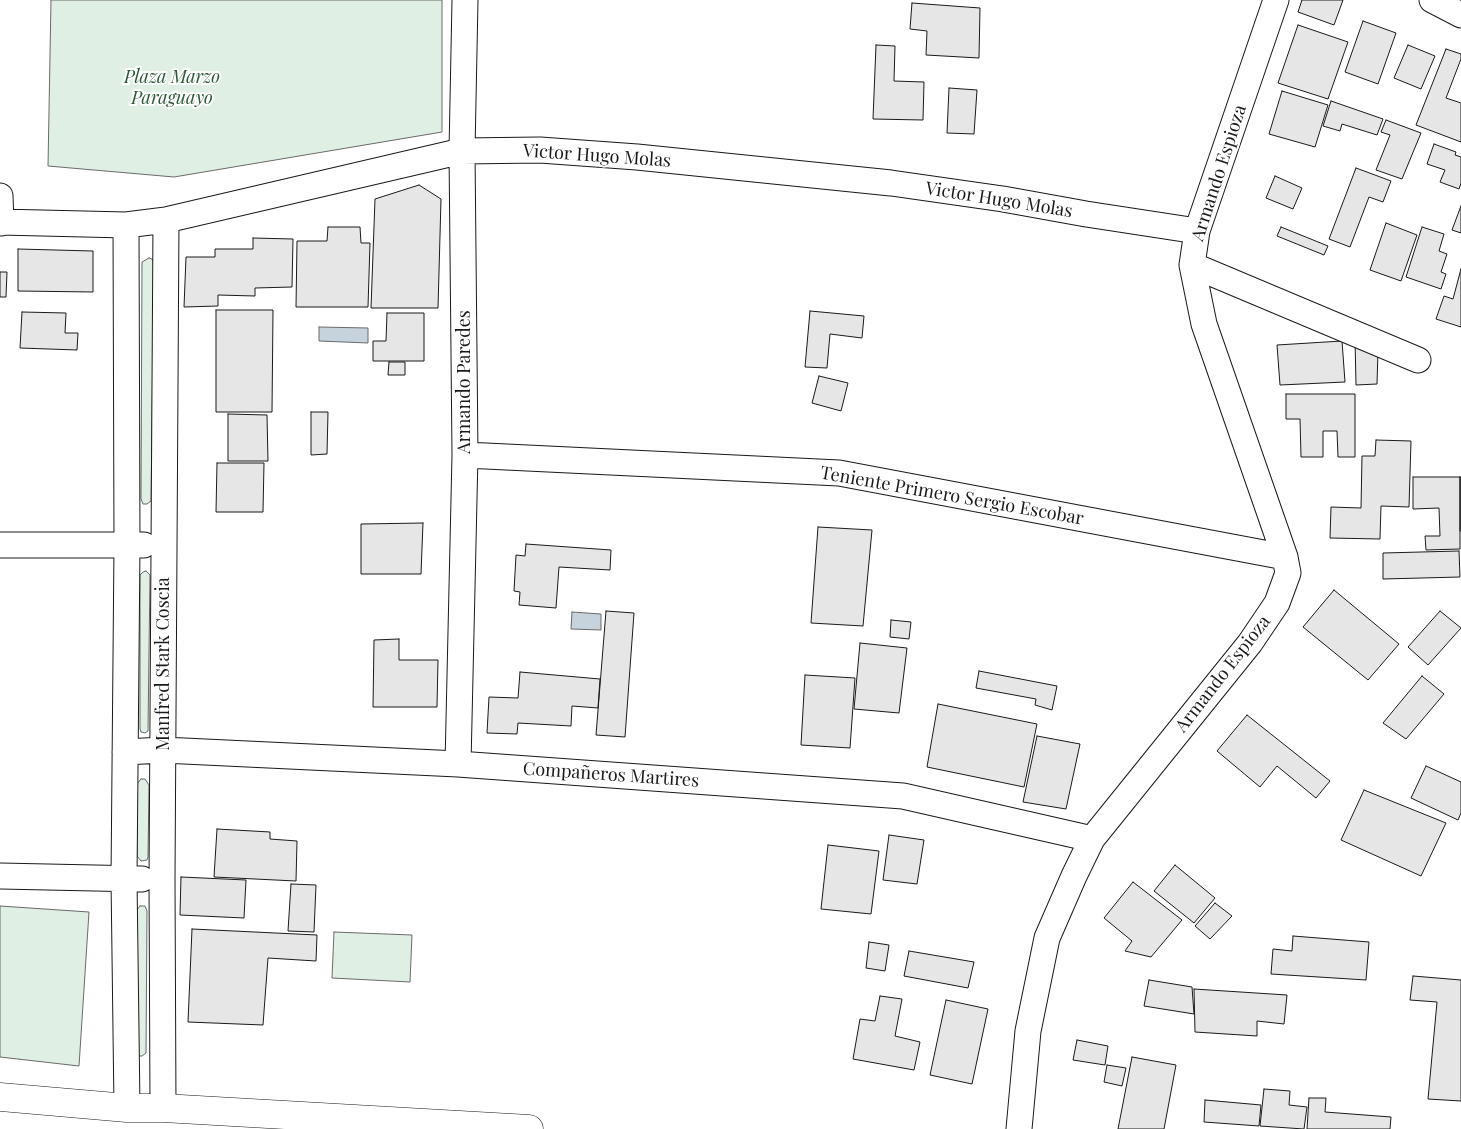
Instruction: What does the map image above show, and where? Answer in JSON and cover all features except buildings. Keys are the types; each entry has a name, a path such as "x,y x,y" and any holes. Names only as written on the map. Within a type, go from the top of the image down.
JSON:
{"street":[{"name":"Armando Paredes","path":"458,764 465,455 462,150 465,0"},
{"name":"Armando Espioza","path":"1019,1129 1028,1031 1046,938 1074,876 1092,839 1250,643 1278,603 1288,573 1285,556 1204,324 1192,265 1197,231 1276,0"},
{"path":"1432,0 1461,15"},
{"name":"Victor Hugo Molas","path":"0,222 126,225 166,220 462,150 540,150 618,155 890,183 1003,199 1197,231"},
{"path":"0,196 0,222"},
{"name":"Manfred Stark Coscia","path":"163,1108 162,880 166,220"},
{"name":"Manfred Stark Coscia","path":"126,225 127,546 124,879 127,1108"},
{"path":"1192,265 1418,360"},
{"name":"Teniente Primero Sergio Escobar","path":"465,455 839,473 1285,556"},
{"path":"0,545 164,545"},
{"name":"Compañeros Martires","path":"125,752 163,750 458,764 903,796 1092,839"},
{"path":"0,876 162,880"},
{"path":"0,1097 127,1108 163,1108 529,1129"}],"green space":[{"name":"Plaza Marzo Paraguayo","path":"51,0 442,0 442,132 174,177 48,166"},
{"path":"149,258 154,263 151,501 143,504 141,499 142,262"},
{"path":"146,571 150,575 148,731 145,733 141,732 140,729 140,575"},
{"path":"141,779 145,779 149,785 148,857 147,860 141,861 137,856 137,784"},
{"path":"0,906 89,912 79,1066 0,1057"},
{"path":"140,906 145,906 147,911 146,1053 138,1056 136,911"},
{"path":"334,932 412,935 410,982 332,978"}],"shaded area":[{"path":"319,327 368,328 368,343 319,341"},
{"path":"572,612 601,614 601,630 571,629"}]}
